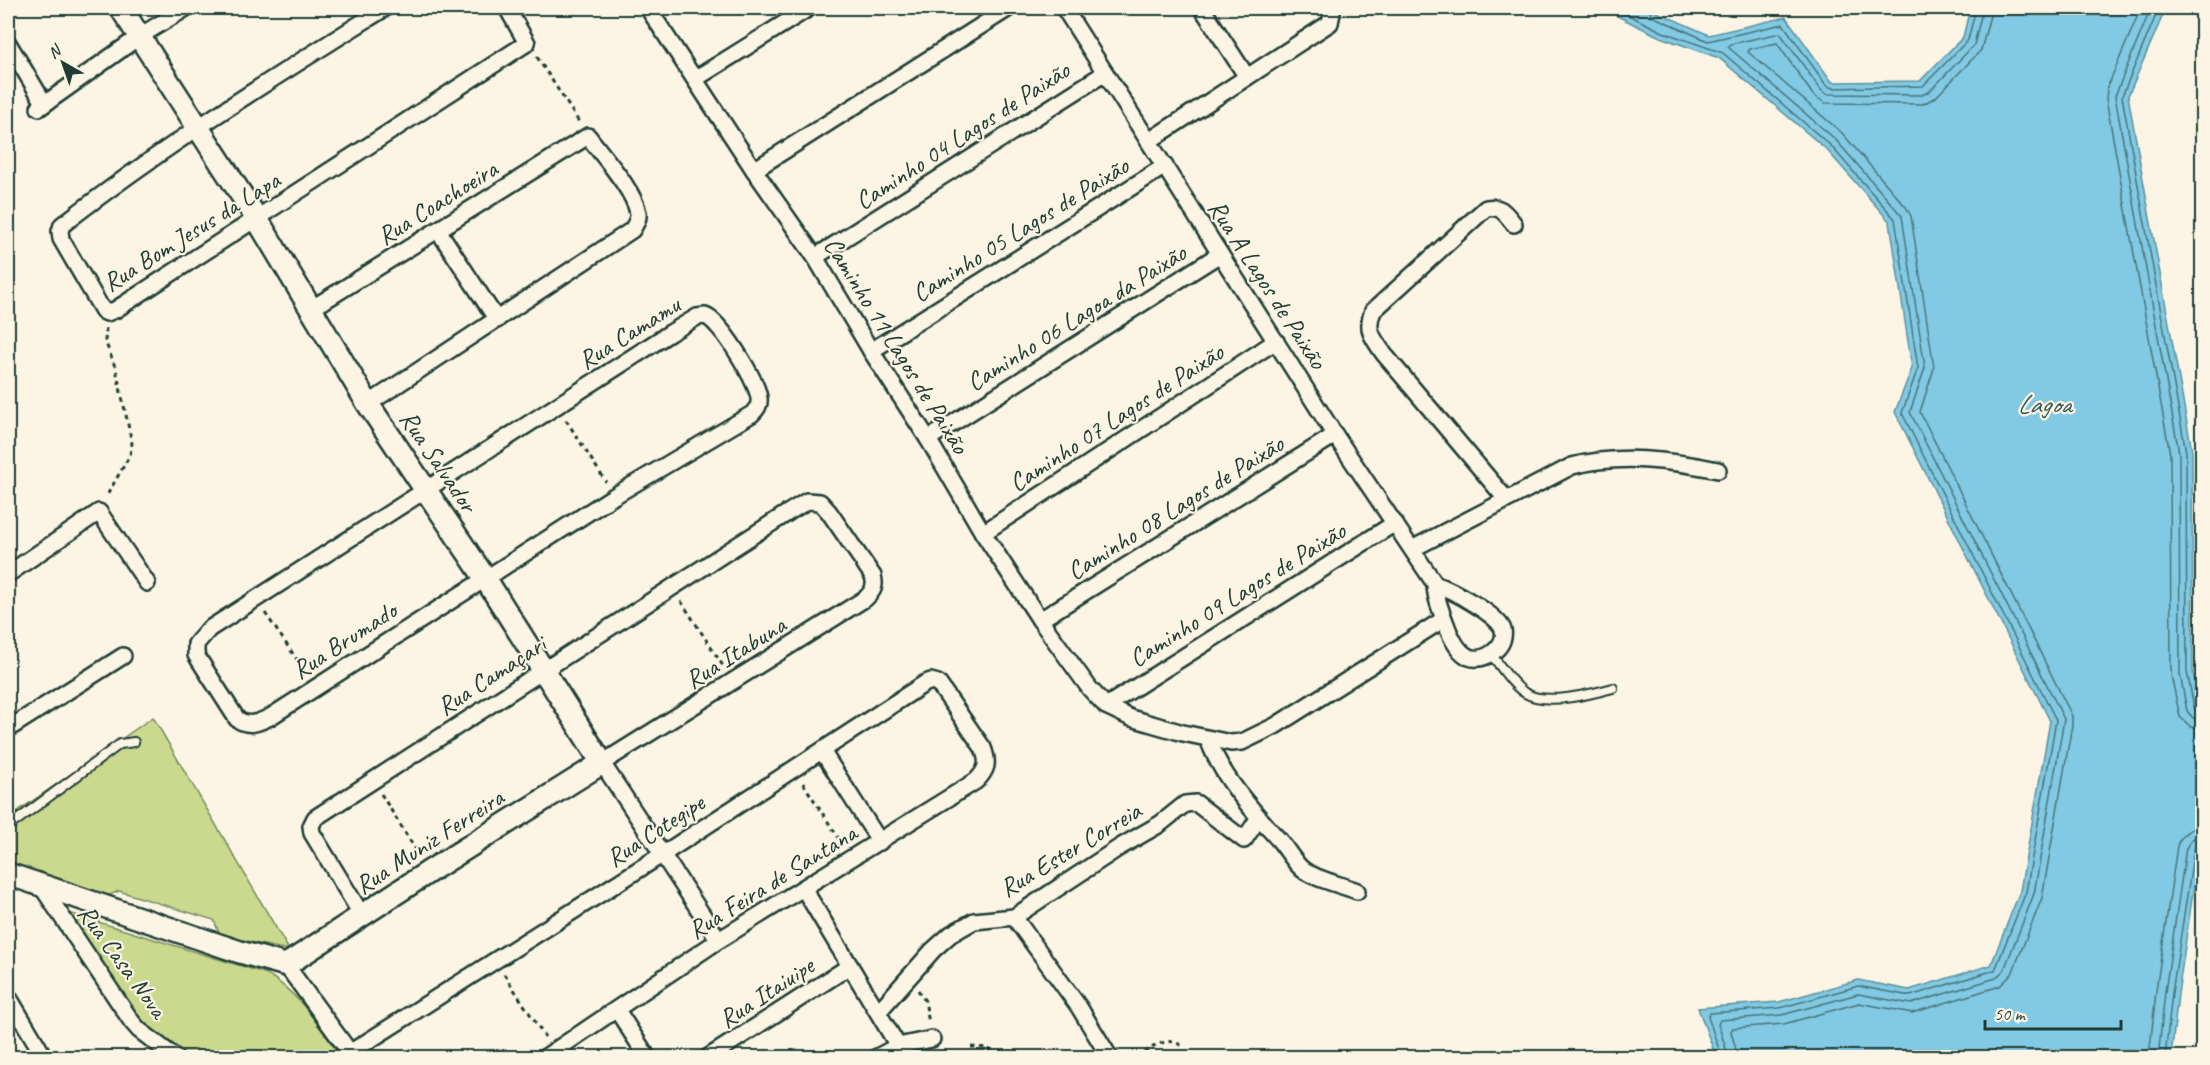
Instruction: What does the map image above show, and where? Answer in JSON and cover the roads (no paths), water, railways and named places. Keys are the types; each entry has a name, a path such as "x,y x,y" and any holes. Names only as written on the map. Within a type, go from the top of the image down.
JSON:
{"street":[{"name":"Rua Salvador","path":"121,8 257,219 368,404 485,578 602,763 719,940"},
{"path":"8,43 41,106 140,36 186,8"},
{"name":"Rua Bom Jesus da Lapa","path":"385,8 198,126 101,194 60,228 59,234 66,248 103,311 107,313 115,310 527,43 507,8"},
{"name":"Caminho 11 Lagos de Paixão","path":"648,8 754,170 815,257 871,351 928,439 983,533 1040,620 1090,689 1106,706"},
{"path":"695,79 809,8"},
{"path":"754,170 1009,8"},
{"name":"Rua A Lagos de Paixão","path":"1064,8 1335,435 1435,584 1444,619 1460,651 1468,657 1478,658 1500,646 1503,637 1500,624 1486,612 1435,584"},
{"path":"1202,8 1247,77"},
{"path":"1149,141 1330,24 1332,13 1330,8"},
{"name":"Caminho 04 Lagos de Paixão","path":"815,257 1104,73"},
{"name":"Rua Coachoeira","path":"311,309 588,136 623,182 635,204 638,214 637,223 632,230 497,320"},
{"name":"Caminho 05 Lagos de Paixão","path":"871,351 1165,166"},
{"path":"1506,499 1384,354 1373,338 1369,321 1373,311 1486,208 1495,206 1501,208 1514,224"},
{"path":"368,404 497,320 438,230"},
{"name":"Caminho 06 Lagoa da Paixão","path":"928,439 1220,254"},
{"name":"Rua Camamu","path":"427,490 697,317 705,316 713,320 752,377 759,396 759,405 752,414 614,496 485,578"},
{"name":"Caminho 07 Lagos de Paixão","path":"983,533 1276,341"},
{"name":"Caminho 08 Lagos de Paixão","path":"1040,620 1335,435"},
{"path":"1412,549 1572,466 1598,459 1655,460 1718,470"},
{"name":"Rua Brumado","path":"427,490 256,599 200,638 196,644 196,655 229,710 242,723 259,723 485,578"},
{"name":"Rua Camaçari","path":"363,917 311,829 313,821 318,816 807,501 820,502 830,512 869,570"},
{"path":"8,574 99,512 147,584"},
{"name":"Caminho 09 Lagos de Paixão","path":"1106,706 1395,523"},
{"name":"Rua Itabuna","path":"602,763 866,598 873,590 875,582 869,570"},
{"path":"1106,706 1131,718 1208,739 1232,743 1242,742 1261,734 1444,619"},
{"path":"8,729 123,656"},
{"name":"Rua Cotegipe","path":"353,1055 495,960 931,681 938,683 971,728"},
{"name":"Rua Feira de Santana","path":"549,1054 719,940 976,781 986,769 987,759 971,728"},
{"path":"1208,739 1214,755 1258,819 1280,841 1304,871 1357,891"},
{"path":"822,751 880,842"},
{"name":"Rua Muniz Ferreira","path":"286,965 602,763"},
{"name":"Rua Ester Correia","path":"878,1011 940,942 963,926 974,921 1014,916 1120,847 1160,824 1188,802 1196,803 1244,840 1258,819"},
{"path":"8,874 240,952 286,965 353,1055"},
{"name":"Rua Casa Nova","path":"40,884 132,1022 176,1058"},
{"path":"804,889 898,1046"},
{"path":"1014,916 1078,1007 1110,1058"},
{"name":"Rua Itaiuipe","path":"707,1058 850,966"},
{"path":"8,996 45,1058"},
{"path":"616,1010 648,1058"},
{"path":"875,1058 898,1046 932,1039"}],"lane":[{"path":"1490,653 1518,688 1527,695 1545,698 1581,696 1613,688"},
{"path":"8,827 120,744 134,742"}],"water":[{"name":"Lagoa","path":"1601,8 1648,8 1709,35 1786,17 1832,82 1920,81 1963,37 1970,8 2166,8 2128,96 2192,451 2193,672 2202,721 2202,831 2171,1057 1716,1057 1698,1008 1779,1002 1858,980 1909,990 1991,965 2020,891 2050,721 1895,412 1912,368 1890,222 1826,149 1719,58 1660,37"}]}
